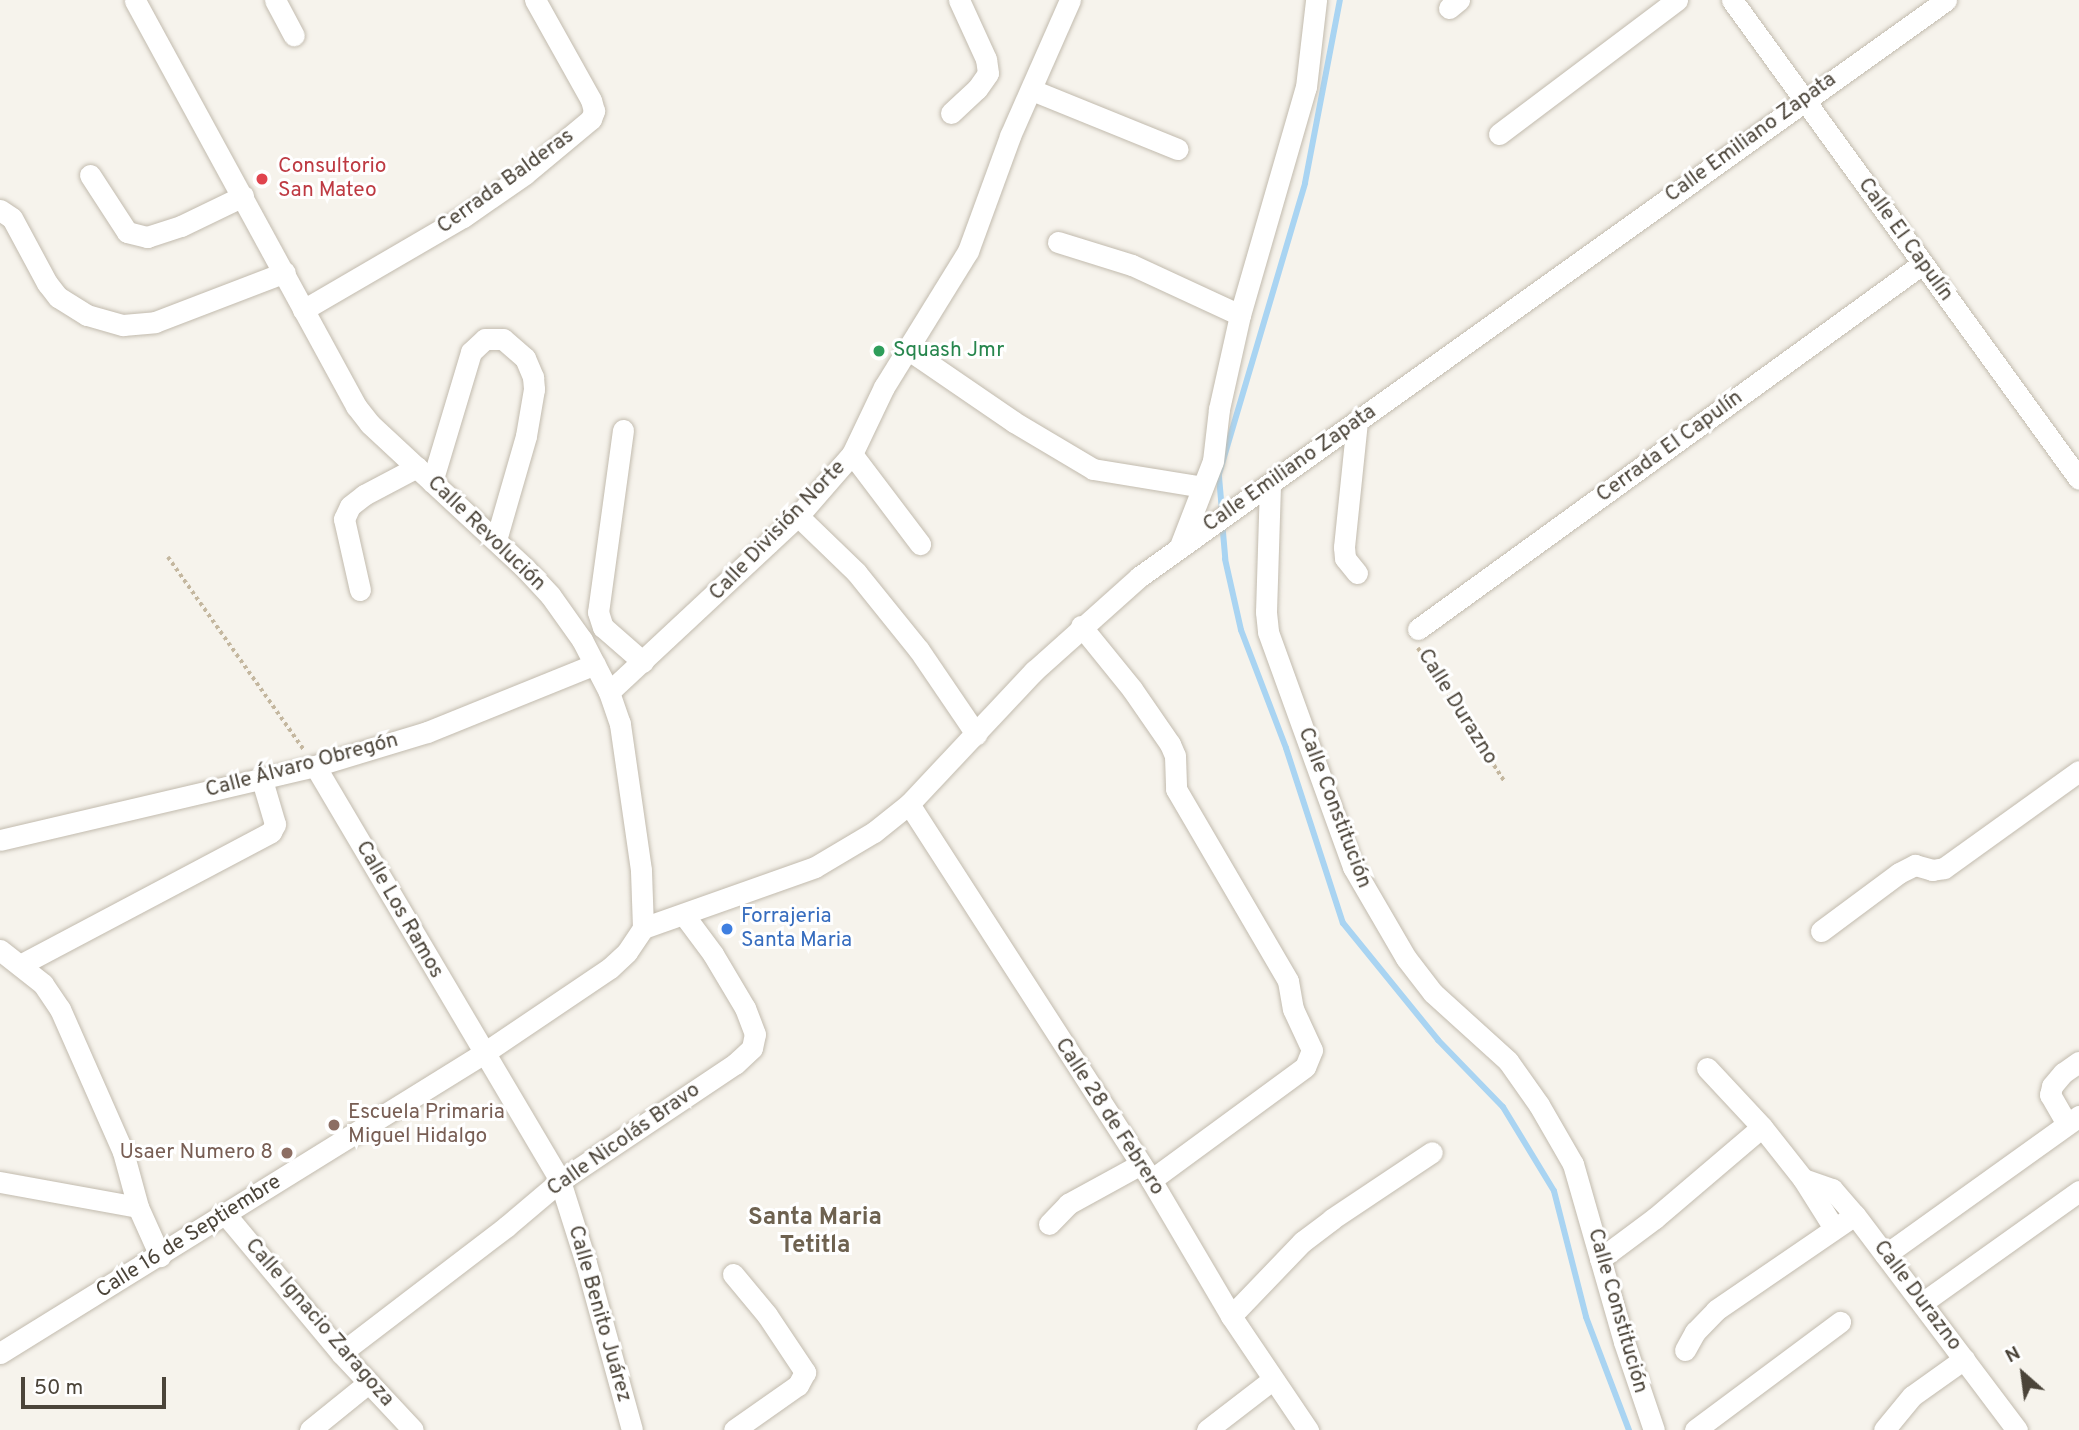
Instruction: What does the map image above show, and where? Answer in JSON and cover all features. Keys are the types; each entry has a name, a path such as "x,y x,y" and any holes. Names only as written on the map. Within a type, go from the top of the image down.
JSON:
{"street":[{"name":"Calle Revolución","path":"135,0 356,407 550,595 594,664 609,692 620,724 633,808 643,928"},
{"path":"275,0 294,35"},
{"name":"Cerrada Balderas","path":"303,310 463,217 525,174 591,119 594,111 591,100 535,0"},
{"path":"951,113 988,73 986,58 959,0"},
{"name":"Calle División Norte","path":"609,692 798,516 852,454 884,387 968,251 1010,136 1070,0"},
{"path":"1180,547 1213,461 1221,396 1240,315 1306,87 1316,0"},
{"path":"1499,134 1677,0"},
{"name":"Calle El Capulín","path":"1732,0 2079,479"},
{"name":"Calle Emiliano Zapata","path":"643,928 816,867 849,848 909,804 1081,626 1180,547 1946,0"},
{"path":"1032,90 1177,149"},
{"path":"90,175 127,232 148,237 181,226 243,196"},
{"path":"6,214 58,297 87,316 123,325 155,323 192,311 285,272"},
{"path":"1058,242 1132,265 1240,315"},
{"name":"Cerrada El Capulín","path":"1418,629 1922,264"},
{"path":"432,482 471,352 485,339 503,339 526,358 534,389 526,436 496,540"},
{"path":"909,350 1014,422 1093,469 1203,487"},
{"path":"1357,421 1344,547 1345,558 1357,573"},
{"path":"623,430 598,612 603,627 643,662"},
{"path":"852,454 920,544"},
{"path":"360,590 346,538 344,519 347,512 364,495 417,467"},
{"name":"Calle Constitución","path":"1262,491 1268,632 1353,867 1406,958 1433,993 1508,1061 1539,1105 1573,1164 1624,1342 1654,1430"},
{"path":"798,516 856,572 919,650 976,734"},
{"path":"1049,1224 1068,1204 1146,1172 1305,1068 1312,1050 1293,1009 1287,981 1176,789 1175,756 1170,744 1125,680 1081,626"},
{"name":"Calle Álvaro Obregón","path":"0,840 315,766 427,732 594,664"},
{"name":"Calle Los Ramos","path":"315,766 484,1053"},
{"path":"1821,931 1899,873 1915,865 1932,870 1944,868 2079,771"},
{"path":"20,965 271,832 275,824 262,780"},
{"name":"Calle 28 de Febrero","path":"909,804 1146,1172 1231,1316 1308,1430"},
{"name":"Calle Nicolás Bravo","path":"341,1353 526,1211 560,1181 735,1064 752,1048 755,1034 745,1008 713,954 684,915"},
{"path":"484,1053 610,968 627,952 643,928"},
{"path":"0,950 43,985 60,1009 123,1152 138,1207 160,1256"},
{"name":"Calle Benito Juárez","path":"484,1053 560,1181 586,1263 632,1430"},
{"name":"Calle 16 de Septiembre","path":"0,1353 484,1053"},
{"path":"1885,1255 2073,1120 2050,1095 2052,1086 2063,1073 2079,1062"},
{"name":"Calle Durazno","path":"1707,1068 1762,1127 1803,1179 1834,1228"},
{"path":"1600,1259 1655,1218 1762,1127"},
{"path":"1231,1316 1302,1242 1432,1152"},
{"name":"Calle Durazno","path":"1803,1179 1832,1189 1855,1215 2017,1430"},
{"path":"0,1182 138,1207"},
{"path":"1922,1303 2079,1191"},
{"name":"Calle Ignacio Zaragoza","path":"226,1215 341,1353 413,1430"},
{"path":"1685,1350 1695,1332 1716,1310 1855,1215"},
{"path":"733,1274 804,1367 804,1376 798,1385 734,1430"},
{"path":"1695,1430 1840,1322"},
{"path":"1884,1430 1912,1396 1964,1359"},
{"path":"1207,1430 1272,1380"},
{"path":"310,1430 368,1383"}],"path":[{"path":"169,557 315,766"},
{"name":"Calle Durazno","path":"1418,629 1416,644 1421,658 1505,782"}],"waterway":[{"path":"1222,511 1219,474 1305,183 1340,0"},
{"path":"1222,521 1225,559 1241,630 1286,748 1343,923 1438,1040 1503,1107 1554,1191 1586,1317 1629,1430"}],"place":[{"name":"Consultorio San Mateo","path":"262,179"},
{"name":"Squash Jmr","path":"879,351"},
{"name":"Forrajeria Santa Maria","path":"727,929"},
{"name":"Escuela Primaria Miguel Hidalgo","path":"334,1125"},
{"name":"Usaer Numero 8","path":"287,1153"}],"district":[{"name":"Santa Maria Tetitla","path":"815,1233"}]}
